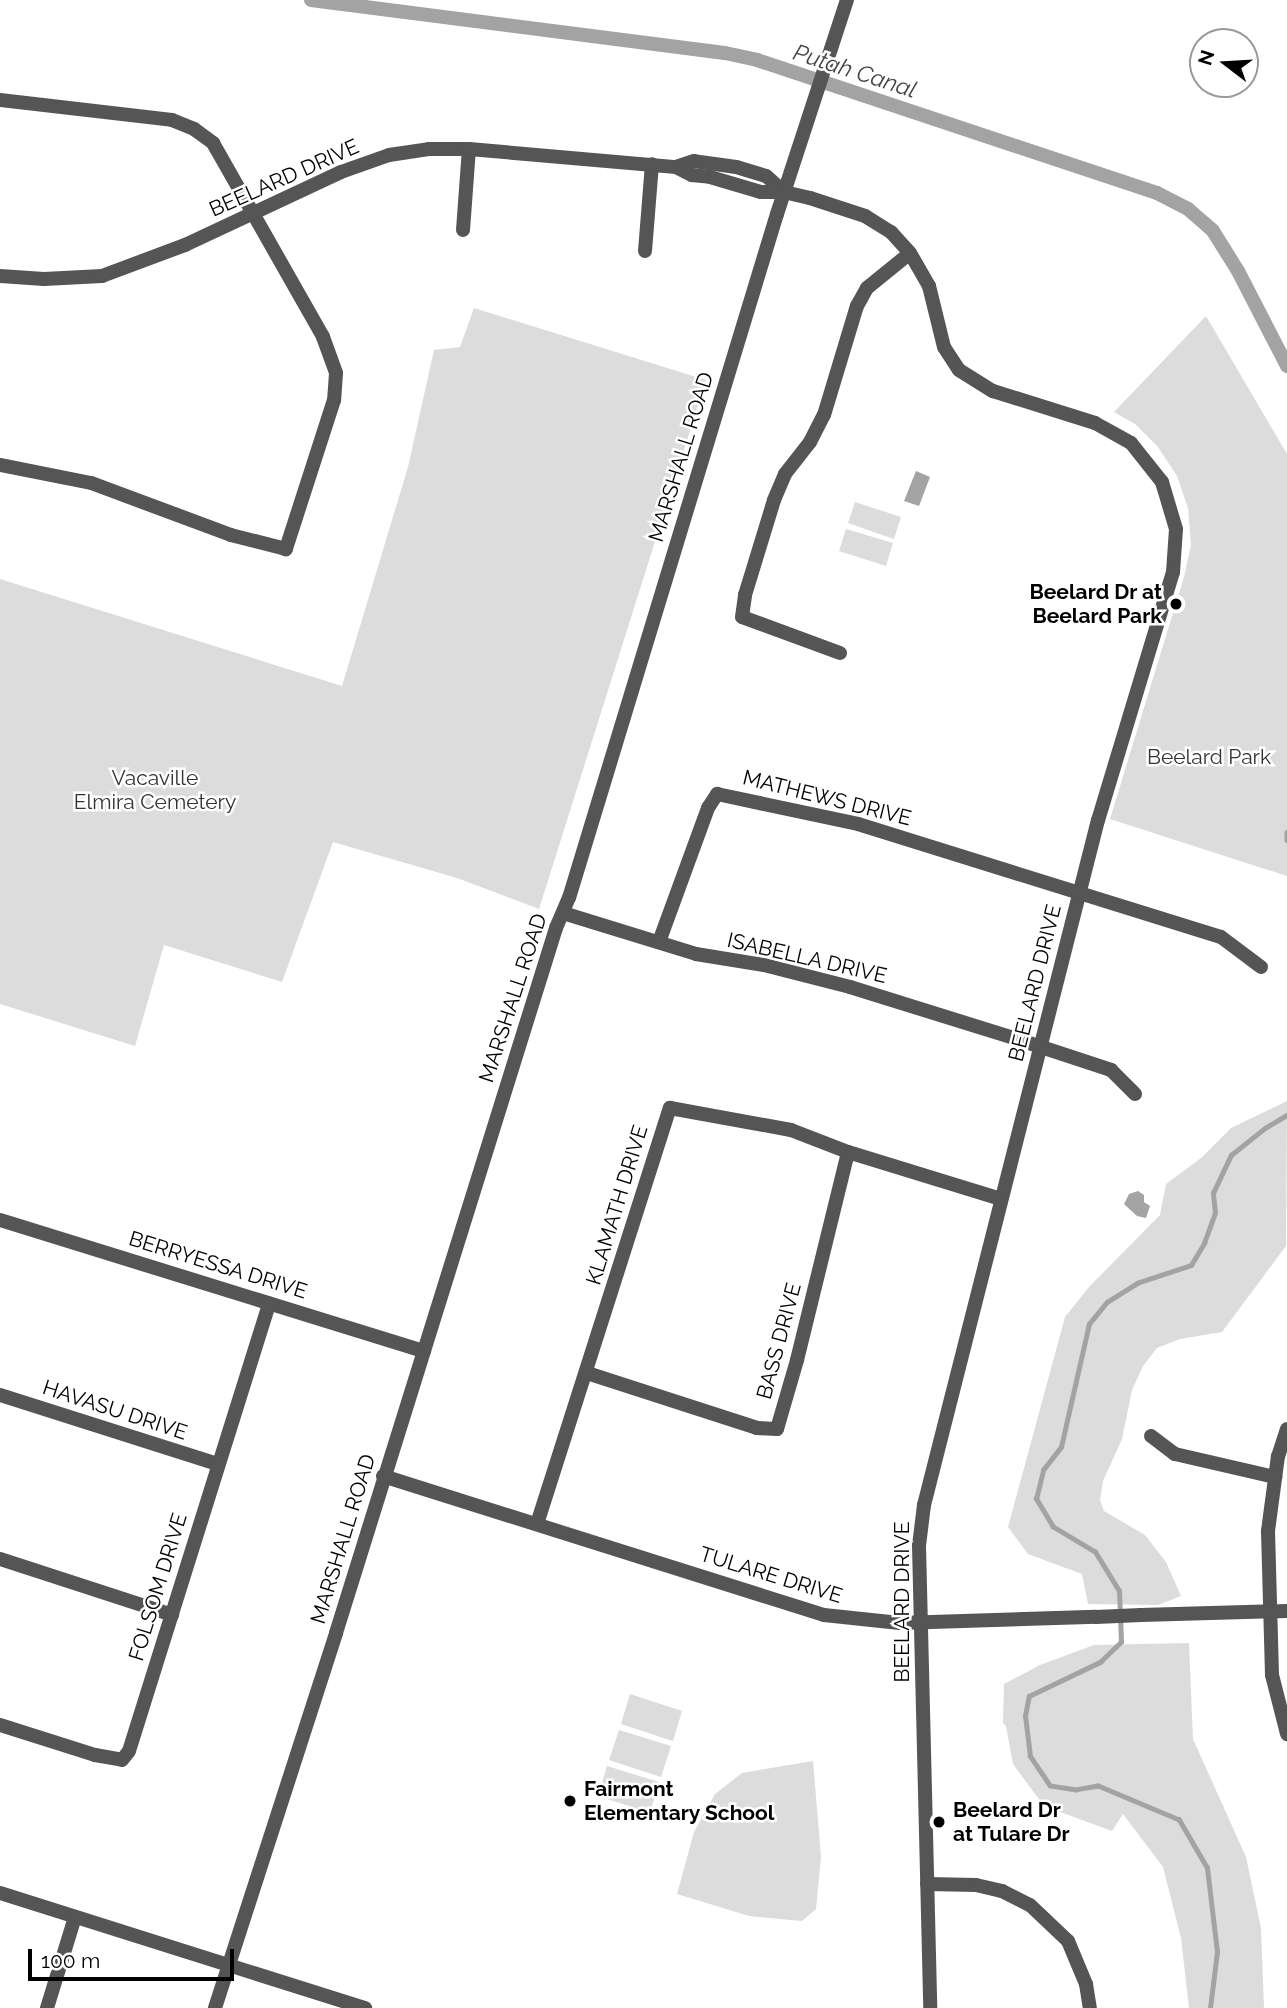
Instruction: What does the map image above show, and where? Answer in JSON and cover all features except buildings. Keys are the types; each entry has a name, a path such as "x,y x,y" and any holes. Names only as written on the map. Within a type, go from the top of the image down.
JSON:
{"street":[{"name":"MARSHALL ROAD","path":"215,2008 563,913 784,192 847,0"},
{"path":"0,100 172,120 194,129 214,143 323,337 336,373 334,400 286,549 231,535 91,483 0,465"},
{"name":"BEELARD DRIVE","path":"0,276 44,279 102,276 185,245 341,172 389,155 429,149 469,149 676,167 692,175 710,177 761,192 784,192 865,216 891,232 910,253 929,286 944,346 959,370 993,391 1095,423 1120,436 1149,462 1162,482 1172,506 1177,542 1173,572 1104,798 924,1505 919,1546 930,2008"},
{"path":"463,230 469,149"},
{"path":"645,251 652,164"},
{"path":"840,653 742,617 745,596 774,500 785,474 810,442 824,415 857,306 867,288 910,253"},
{"name":"MATHEWS DRIVE","path":"659,943 708,808 717,794 858,824 1079,894"},
{"path":"1079,894 1221,937 1261,967"},
{"name":"ISABELLA DRIVE","path":"563,913 696,954 764,965 850,987 1040,1046 1111,1070 1135,1094"},
{"name":"KLAMATH DRIVE","path":"537,1524 670,1108 791,1130 848,1152 1001,1199"},
{"name":"BASS DRIVE","path":"587,1373 757,1428 777,1429 797,1360 848,1152"},
{"name":"BERRYESSA DRIVE","path":"0,1220 424,1351"},
{"name":"FOLSOM DRIVE","path":"0,1725 122,1760 129,1751 269,1303"},
{"name":"HAVASU DRIVE","path":"0,1395 218,1464"},
{"path":"1287,1429 1275,1477 1268,1531 1268,1614 1272,1675 1287,1734"},
{"path":"1151,1436 1175,1454 1190,1459 1275,1477"},
{"name":"TULARE DRIVE","path":"383,1476 824,1615 859,1621 921,1623 1141,1615 1268,1614 1287,1611"},
{"path":"0,1559 172,1615"},
{"path":"927,1884 976,1885 1002,1891 1030,1905 1068,1941 1086,1984 1090,2008"},
{"path":"0,1893 365,2008"},
{"path":"47,2008 75,1917"}],"green space":[{"name":"Vacaville Elmira Cemetery","path":"474,308 706,380 539,909 457,878 333,842 282,982 164,945 135,1046 0,1004 0,579 342,686 408,467 434,350 460,347"},
{"name":"Beelard Park","path":"1206,316 1287,454 1287,876 1110,819 1184,577 1191,545 1188,508 1177,476 1158,447 1135,424 1114,412"},
{"path":"855,502 901,517 894,539 848,523"},
{"path":"846,529 893,543 886,566 839,551"},
{"path":"1287,1101 1286,1246 1222,1332 1180,1339 1157,1348 1143,1366 1132,1390 1122,1439 1103,1481 1100,1500 1104,1511 1145,1535 1166,1562 1181,1596 1158,1605 1088,1604 1082,1574 1028,1554 1008,1527 1065,1317 1089,1287 1160,1215 1166,1184 1201,1158 1231,1128"},
{"path":"1189,1643 1193,1739 1246,1857 1261,1928 1264,2008 1189,2008 1181,1938 1163,1867 1123,1814 1112,1831 1044,1806 1013,1764 1006,1726 1003,1723 1004,1684 1040,1665 1094,1645"},
{"path":"630,1694 682,1711 673,1741 621,1724"},
{"path":"619,1730 671,1746 661,1777 609,1760"},
{"path":"813,1761 821,1857 816,1909 802,1921 749,1916 677,1894 694,1832 715,1794 742,1773"},
{"path":"607,1766 659,1782 650,1813 598,1796"}],"shaded area":[{"path":"916,471 930,477 919,506 904,501"},
{"path":"1138,1191 1144,1195 1144,1202 1150,1206 1146,1218 1137,1216 1124,1204 1129,1194"}],"waterway":[{"name":"Putah Canal","path":"311,0 725,53 757,60 1157,193 1188,209 1213,231 1238,271 1287,366"},
{"path":"1287,832 1287,840"},
{"path":"1210,2008 1217,1952 1207,1868 1179,1820 1098,1786 1076,1790 1050,1786 1030,1756 1025,1716 1029,1696 1100,1662 1121,1642 1119,1591 1095,1552 1053,1527 1036,1499 1043,1470 1061,1447 1089,1324 1107,1302 1137,1283 1191,1265 1204,1243 1215,1213 1213,1193 1231,1155 1265,1128 1287,1115"}],"place":[{"name":"Beelard Dr at Beelard Park","path":"1176,604"},
{"name":"Fairmont Elementary School","path":"570,1801"},
{"name":"Beelard Dr at Tulare Dr","path":"939,1822"}]}
